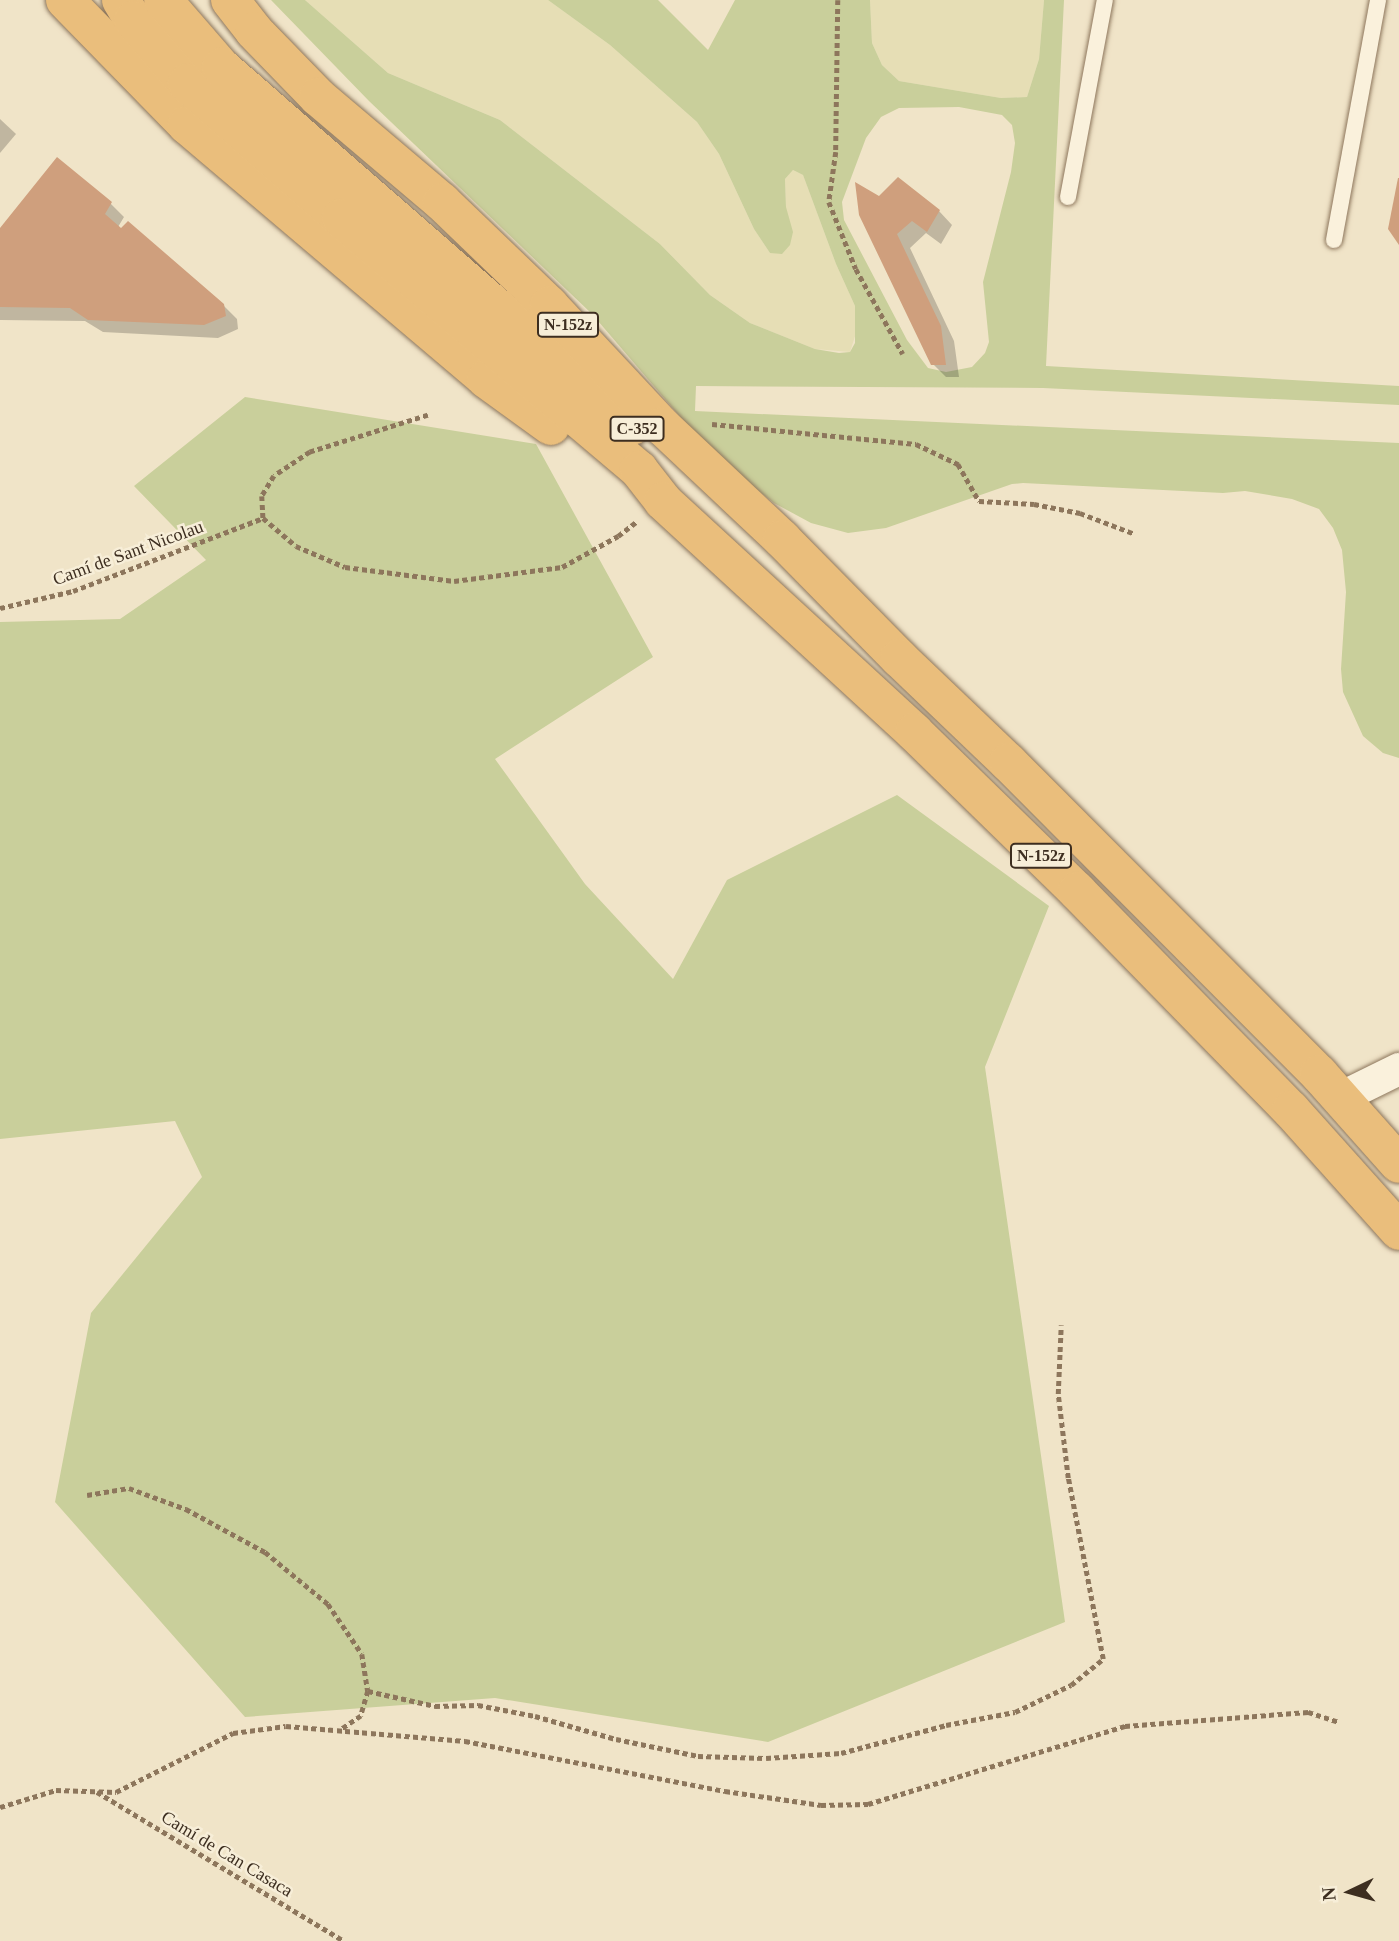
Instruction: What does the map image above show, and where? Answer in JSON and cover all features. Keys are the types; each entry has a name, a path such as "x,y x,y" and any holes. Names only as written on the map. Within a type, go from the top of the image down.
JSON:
{"highway":[{"name":"N-152z","path":"65,0 187,125 475,370 626,485 663,501 914,732 1077,891 1291,1110 1399,1231"},
{"name":"C-352","path":"121,0 133,20 187,83 341,218 639,470 663,501"},
{"name":"C-352","path":"163,0 221,67 660,450 776,558 898,659"},
{"name":"N-152z","path":"230,0 254,31 318,97 442,202 549,305 662,426 782,539 898,659 1008,762 1340,1098 1399,1164"}],"street":[{"path":"1340,1098 1399,1069"}],"lane":[{"path":"1068,197 1105,0"},
{"path":"1335,240 1378,0"}],"path":[{"path":"838,0 836,152 829,202 856,269 903,354"},
{"path":"428,415 310,452 274,476 262,496 264,518 296,546 345,567 454,581 562,566 618,536 663,501"},
{"path":"700,423 916,444 958,464 979,501 1034,504 1080,513 1135,534"},
{"name":"Camí de Sant Nicolau","path":"0,608 73,591 264,518"},
{"path":"368,1691 435,1706 490,1707 698,1756 766,1758 841,1752 946,1725 1015,1712 1071,1685 1103,1659 1066,1464 1058,1394 1061,1325"},
{"path":"87,1495 130,1488 186,1509 265,1552 328,1604 362,1654 368,1691 361,1716 339,1730"},
{"path":"0,1807 56,1790 116,1792 233,1733 286,1726 465,1741 725,1791 821,1805 868,1804 1125,1727 1308,1712 1339,1722"},
{"name":"Camí de Can Casaca","path":"97,1791 344,1941"}],"shaded area":[{"path":"305,0 548,0 610,45 697,122 719,154 754,229 770,253 786,207 785,179 793,170 803,175 836,264 855,306 857,330 850,352 815,349 750,323 710,295 660,244 500,120 388,73"},
{"path":"870,0 1044,0 1039,59 1027,97 1001,98 899,81 882,65 872,43"}],"green space":[{"path":"271,0 305,0 388,73 500,120 660,244 710,295 750,323 815,349 850,352 855,343 855,306 836,264 803,175 793,170 785,179 786,207 793,232 790,245 782,254 770,253 754,229 719,154 697,122 610,45 548,0 658,0 708,50 735,0 870,0 872,43 882,65 899,81 1001,98 1027,97 1039,59 1044,0 1064,0 1046,366 1399,386 1399,405 1043,388 696,386 695,411 1399,443 1399,758 1383,753 1363,736 1343,692 1341,669 1346,592 1342,550 1333,528 1319,509 1292,499 1245,491 1223,493 1023,483 1012,484 886,528 848,533 811,523 774,503 713,455 592,314 369,101","holes":["959,107 1002,115 1012,125 1015,143 1011,172 983,282 989,342 985,353 972,367 946,372 928,368 907,340 844,220 842,202 866,138 881,117 899,108"]},
{"path":"245,397 536,444 653,657 495,759 585,884 673,979 727,880 897,795 1049,906 985,1067 1065,1622 768,1742 495,1698 245,1717 55,1502 91,1313 202,1177 175,1121 0,1139 0,622 120,619 206,560 134,486"}],"building":[{"path":"57,157 112,202 105,214 121,228 128,221 224,304 226,316 204,325 88,320 70,308 0,307 0,228"},
{"path":"898,177 940,210 927,232 912,221 897,234 941,326 946,365 931,365 859,215 855,182 879,196"},
{"path":"1399,178 1399,245 1388,229"}]}
